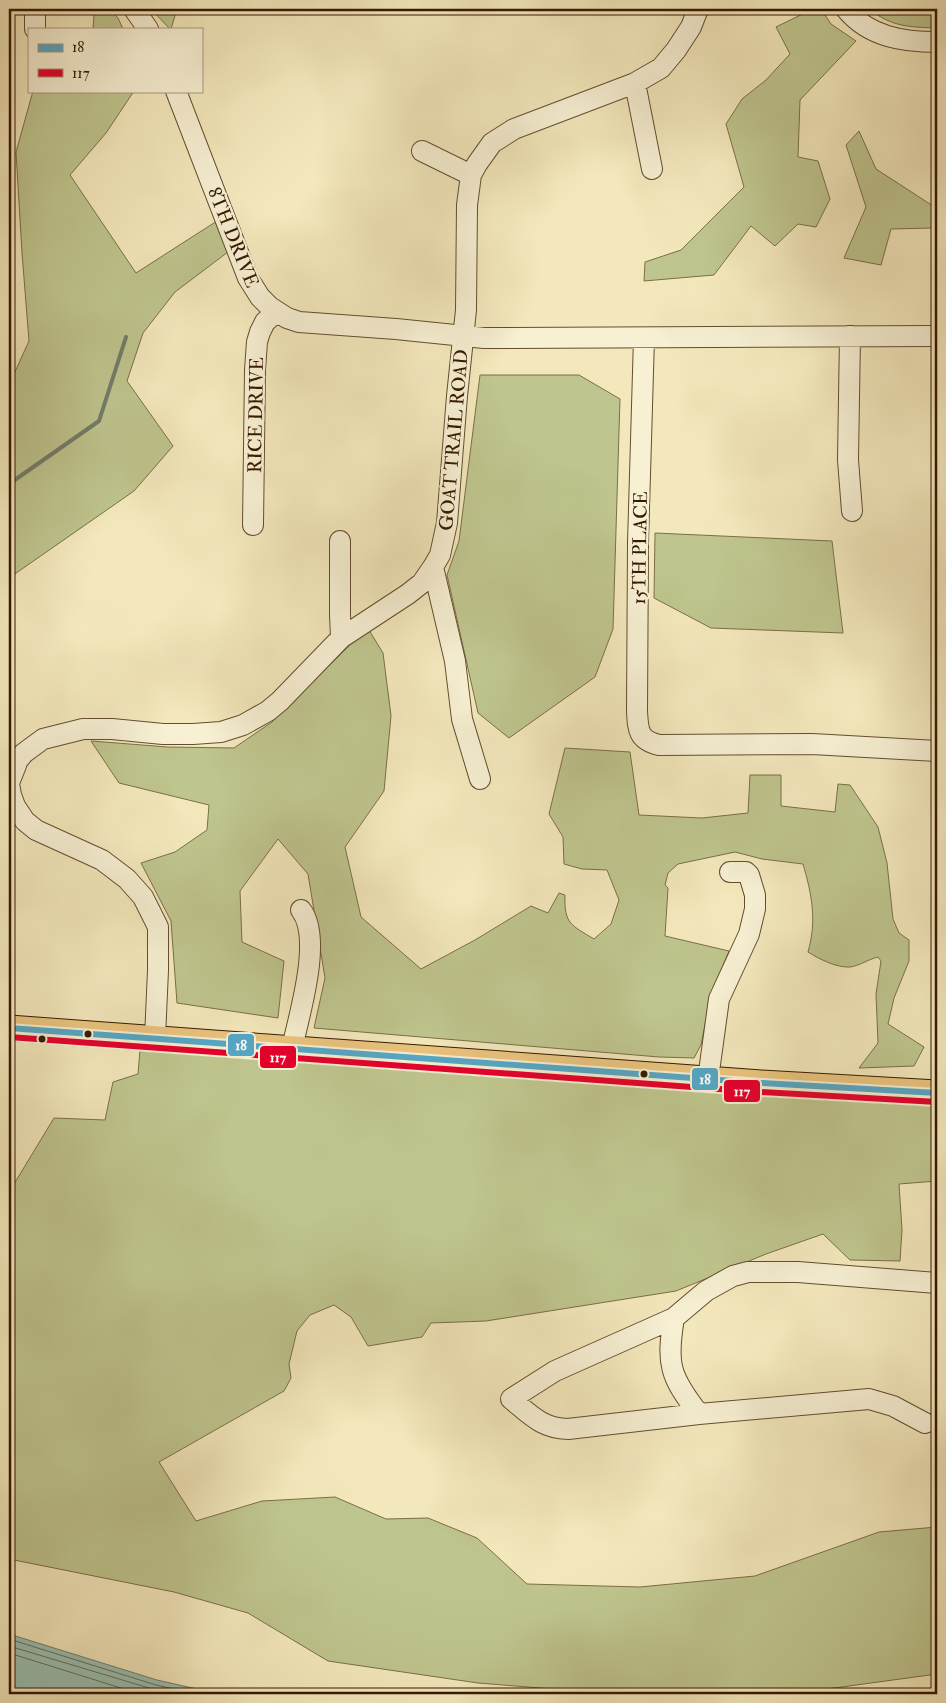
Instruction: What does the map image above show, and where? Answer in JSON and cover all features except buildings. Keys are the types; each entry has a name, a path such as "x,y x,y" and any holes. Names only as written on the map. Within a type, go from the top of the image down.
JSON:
{"main road":[{"path":"9,1028 708,1079 937,1093"}],"street":[{"path":"35,9 35,28"},
{"path":"134,9 147,28"},
{"path":"463,336 466,310 467,205 471,176 492,143 514,128 636,83 661,68 691,26 698,9"},
{"path":"846,9 867,28 890,38 937,42"},
{"path":"636,83 652,169"},
{"name":"8TH DRIVE","path":"176,92 248,278 260,298 276,312 287,318 306,323 396,328 463,336"},
{"path":"422,151 471,176"},
{"name":"RICE DRIVE","path":"253,525 255,370 258,342 265,322 276,312"},
{"name":"GOAT TRAIL ROAD","path":"155,1038 158,927 143,897 127,879 102,860 36,830 25,821 15,806 9,783 18,760 42,739 83,729 192,734 221,732 243,725 259,717 280,701 341,638 422,583 440,555 447,523 463,336 484,338 644,338 937,336"},
{"path":"850,336 848,460 852,511"},
{"name":"15TH PLACE","path":"644,338 638,543 637,711 641,735 651,744 659,745 812,744 937,751"},
{"path":"340,541 341,638"},
{"path":"433,567 455,660 462,719 480,779"},
{"path":"708,1079 719,999 749,934 755,909 755,895 749,875 746,872 730,872"},
{"path":"292,1048 310,963 310,932 306,916 301,910"},
{"path":"925,1423 893,1406 870,1400 699,1414 554,1429 543,1425 511,1399 555,1371 674,1318 720,1282 733,1276 748,1272 798,1272 937,1283"},
{"path":"674,1318 670,1344 672,1371 683,1393 699,1414"}],"green space":[{"path":"92,9 109,9 118,18 123,28 93,28 94,15"},
{"path":"151,9 177,9 171,28 169,28"},
{"path":"813,9 821,9 831,24 856,41 800,100 798,157 818,161 830,199 816,227 798,224 775,246 751,226 714,275 644,281 645,262 681,250 744,187 726,124 742,99 766,80 790,54 776,27"},
{"path":"869,9 937,9 937,28 893,23"},
{"path":"33,92 133,92 106,133 70,175 136,273 217,221 228,252 175,292 143,333 127,381 173,446 134,491 9,578 9,385 29,341 16,152"},
{"path":"859,131 876,169 933,206 932,228 891,229 881,265 844,258 866,207 846,145"},
{"path":"480,375 579,375 620,399 613,629 595,677 509,738 478,713 447,575 459,541"},
{"path":"655,533 832,541 843,633 711,628 654,598"},
{"path":"369,630 383,653 391,716 384,791 345,847 361,917 421,969 475,940 531,906 548,913 559,893 565,895 566,912 570,923 594,939 611,924 619,900 607,870 582,869 564,864 563,837 549,814 565,748 630,752 639,815 702,818 748,813 750,775 781,775 781,806 835,812 838,784 850,785 878,827 887,863 893,919 899,933 909,940 909,961 894,998 888,1024 924,1047 914,1066 859,1068 878,1043 876,994 881,961 878,957 845,967 828,962 808,952 813,919 809,886 803,864 762,859 735,852 678,864 668,873 665,885 668,888 665,936 729,951 711,994 701,1045 694,1058 659,1057 314,1028 325,978 308,874 278,839 240,891 242,942 284,961 278,1018 177,1003 171,921 141,863 175,852 207,830 209,805 119,783 91,741 168,747 234,748 272,722 351,644"},
{"path":"140,1050 937,1106 937,1181 899,1184 902,1230 900,1261 850,1260 823,1234 766,1254 676,1291 486,1321 431,1323 422,1337 368,1346 351,1317 334,1305 310,1315 297,1331 289,1364 291,1378 284,1391 159,1462 196,1521 262,1501 335,1497 386,1519 428,1518 477,1538 527,1584 640,1587 755,1576 879,1532 937,1527 937,1674 805,1692 748,1694 615,1694 478,1683 328,1661 248,1613 174,1592 9,1559 9,1190 54,1118 105,1120 113,1082 138,1074"}],"water":[{"path":"9,1634 157,1680 219,1694 9,1694"}],"waterway":[{"path":"9,484 99,421 126,337"}],"transit line":[{"name":"18","path":"9,1028 761,1083 937,1093"},
{"name":"117","path":"9,1037 760,1092 937,1102"}]}
